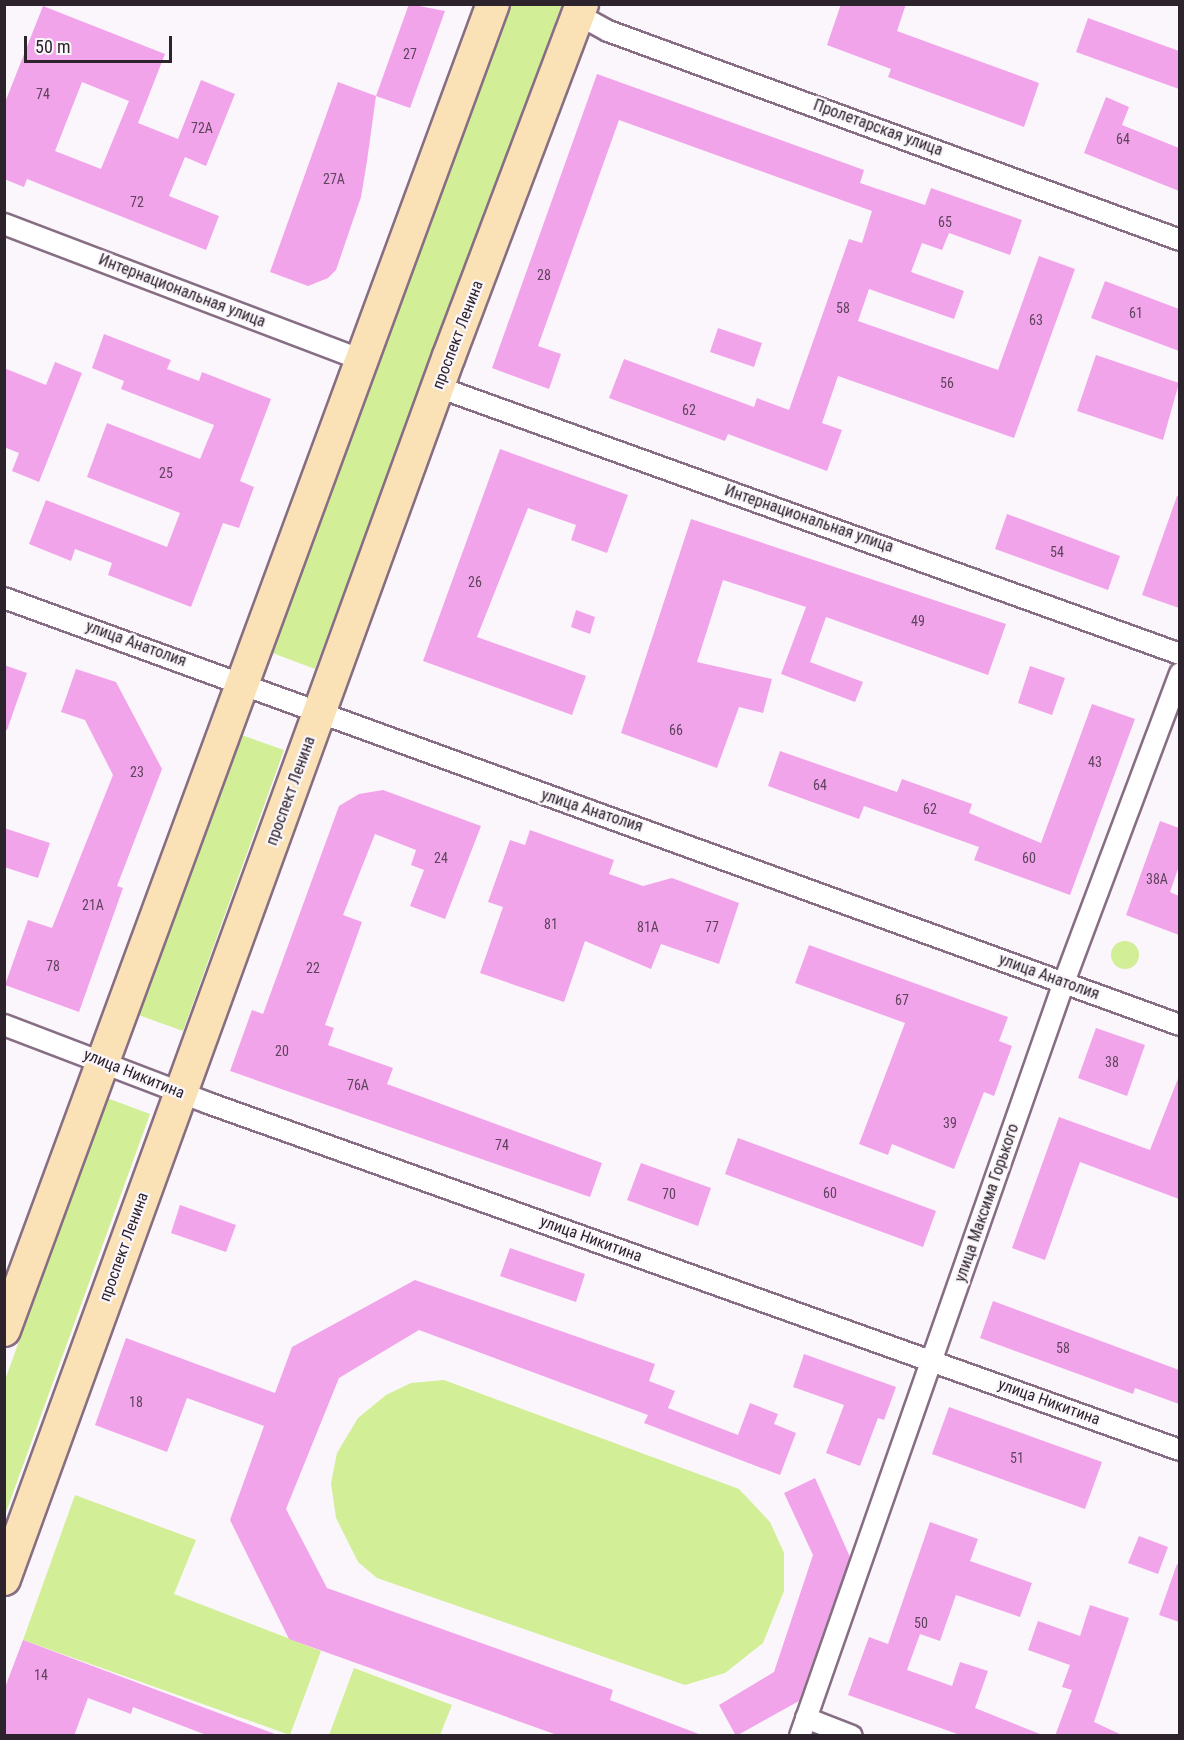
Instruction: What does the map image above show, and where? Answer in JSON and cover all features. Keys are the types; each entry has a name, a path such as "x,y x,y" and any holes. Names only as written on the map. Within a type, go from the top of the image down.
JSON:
{"main road":[{"path":"4,1330 360,359 493,4"},
{"name":"проспект Ленина","path":"4,1579 438,387 580,10"}],"street":[{"name":"Пролетарская улица","path":"580,10 608,31 1179,240"},
{"name":"Интернациональная улица","path":"4,224 360,359"},
{"name":"Интернациональная улица","path":"438,387 1179,654"},
{"name":"улица Анатолия","path":"4,598 1179,1025"},
{"name":"улица Максима Горького","path":"803,1727 1064,982 1179,674"},
{"name":"улица Никитина","path":"4,1025 181,1093 1179,1450"},
{"path":"803,1727 852,1736"}],"green space":[{"path":"507,5 562,5 315,669 267,651"},
{"path":"233,732 284,750 183,1031 133,1013"},
{"path":"1125,941 1135,945 1139,955 1135,965 1125,969 1115,965 1111,955 1115,945"},
{"path":"107,1098 150,1114 5,1515 5,1380"},
{"path":"444,1380 739,1489 770,1522 784,1553 784,1591 763,1643 725,1673 685,1685 377,1578 358,1562 336,1518 331,1483 337,1453 358,1418 386,1395 411,1383"},
{"path":"75,1495 196,1540 174,1594 321,1651 290,1735 23,1640"},
{"path":"354,1668 452,1705 440,1735 329,1735"}],"building":[{"path":"409,4 445,11 410,108 376,96"},
{"path":"841,4 906,4 897,31 1039,83 1024,127 888,77 891,69 827,45"},
{"path":"43,6 165,54 138,123 178,139 201,80 235,94 206,166 185,157 169,196 219,216 206,250 27,179 24,187 4,179 4,105","holes":["82,82 129,101 101,169 55,151"]},
{"path":"1088,18 1179,51 1179,89 1076,52"},
{"path":"597,74 864,170 860,183 925,205 931,188 1022,220 1010,255 949,233 942,250 922,243 911,272 964,291 954,319 869,289 858,321 998,370 1039,256 1075,269 1014,438 838,376 822,423 842,430 827,471 728,434 725,441 609,398 624,359 754,407 757,398 789,410 849,239 862,243 872,211 619,120 538,346 561,354 549,389 492,368"},
{"path":"338,82 376,96 367,161 361,197 336,270 328,278 308,286 270,272"},
{"path":"1106,97 1129,107 1122,125 1179,148 1179,191 1084,153"},
{"path":"1105,281 1179,309 1179,351 1091,318"},
{"path":"718,328 762,343 754,367 710,352"},
{"path":"104,334 171,360 167,369 199,381 202,372 271,399 240,481 254,487 239,528 223,523 191,607 108,575 112,563 75,549 71,561 29,544 46,500 167,547 180,513 87,477 107,423 200,459 214,425 121,389 124,381 92,368"},
{"path":"1096,355 1179,383 1163,440 1077,411"},
{"path":"55,362 82,373 39,482 12,471 19,453 4,447 4,368 46,385"},
{"path":"500,449 628,495 607,553 571,540 576,525 528,508 477,637 586,676 572,715 423,661"},
{"path":"1177,496 1179,496 1179,608 1142,595"},
{"path":"1007,514 1120,556 1108,590 995,549"},
{"path":"691,519 1006,624 988,675 826,617 810,662 863,682 855,702 781,674 806,607 723,580 697,662 772,679 763,713 739,707 717,768 621,733"},
{"path":"576,610 595,617 590,634 571,627"},
{"path":"4,665 27,673 7,730 4,730"},
{"path":"1030,666 1065,678 1052,715 1018,703"},
{"path":"76,669 116,682 162,769 117,886 123,888 79,1012 5,985 28,920 52,928 113,775 85,720 61,712"},
{"path":"1092,704 1135,719 1070,895 974,860 979,847 864,806 859,819 768,786 780,751 897,792 902,779 972,804 969,813 1041,843"},
{"path":"383,790 481,826 445,919 410,906 424,870 411,865 416,850 375,834 343,915 362,922 325,1025 334,1028 328,1045 393,1068 387,1084 602,1163 590,1197 230,1071 252,1010 263,1014 339,806 359,794"},
{"path":"1160,821 1179,828 1179,866 1170,892 1179,896 1179,935 1126,915"},
{"path":"4,828 50,843 38,878 4,867"},
{"path":"530,830 614,860 609,874 643,886 672,878 739,903 719,964 661,944 651,969 585,941 564,1002 480,973 503,907 488,902 510,840 525,845"},
{"path":"809,945 1008,1017 999,1041 1012,1046 994,1096 984,1092 954,1169 892,1144 888,1155 859,1144 905,1023 795,983"},
{"path":"1096,1028 1145,1045 1127,1096 1078,1078"},
{"path":"1179,1076 1179,1199 1080,1162 1045,1260 1012,1248 1059,1117 1150,1150"},
{"path":"738,1138 936,1211 923,1247 725,1174"},
{"path":"641,1163 711,1188 698,1226 627,1200"},
{"path":"180,1205 236,1225 226,1252 171,1233"},
{"path":"510,1248 585,1274 576,1302 500,1276"},
{"path":"415,1280 655,1364 649,1381 675,1391 668,1408 738,1435 750,1403 778,1414 774,1424 796,1433 780,1475 644,1423 648,1415 419,1330 339,1378 286,1509 327,1588 613,1690 610,1700 704,1736 560,1736 289,1639 230,1520 264,1426 187,1398 167,1452 95,1425 126,1338 275,1393 292,1347"},
{"path":"993,1301 1179,1370 1179,1404 1135,1388 1133,1394 980,1338"},
{"path":"804,1354 896,1387 884,1420 878,1418 860,1466 826,1453 844,1405 793,1387"},
{"path":"949,1407 1102,1462 1085,1509 932,1454"},
{"path":"815,1478 850,1557 799,1701 736,1736 719,1705 774,1672 813,1555 784,1493"},
{"path":"930,1522 978,1539 970,1561 1032,1583 1020,1617 956,1595 940,1641 920,1634 907,1670 952,1686 960,1662 988,1671 975,1708 1045,1736 963,1736 848,1695 869,1637 888,1644"},
{"path":"1139,1536 1168,1547 1158,1574 1128,1563"},
{"path":"1177,1564 1179,1565 1179,1622 1159,1615"},
{"path":"1090,1605 1129,1618 1094,1722 1124,1736 1055,1736 1072,1690 1062,1687 1070,1665 1028,1650 1038,1621 1080,1636"},
{"path":"23,1640 275,1734 275,1736 209,1736 133,1707 131,1714 88,1698 74,1736 4,1736 4,1690"}]}
